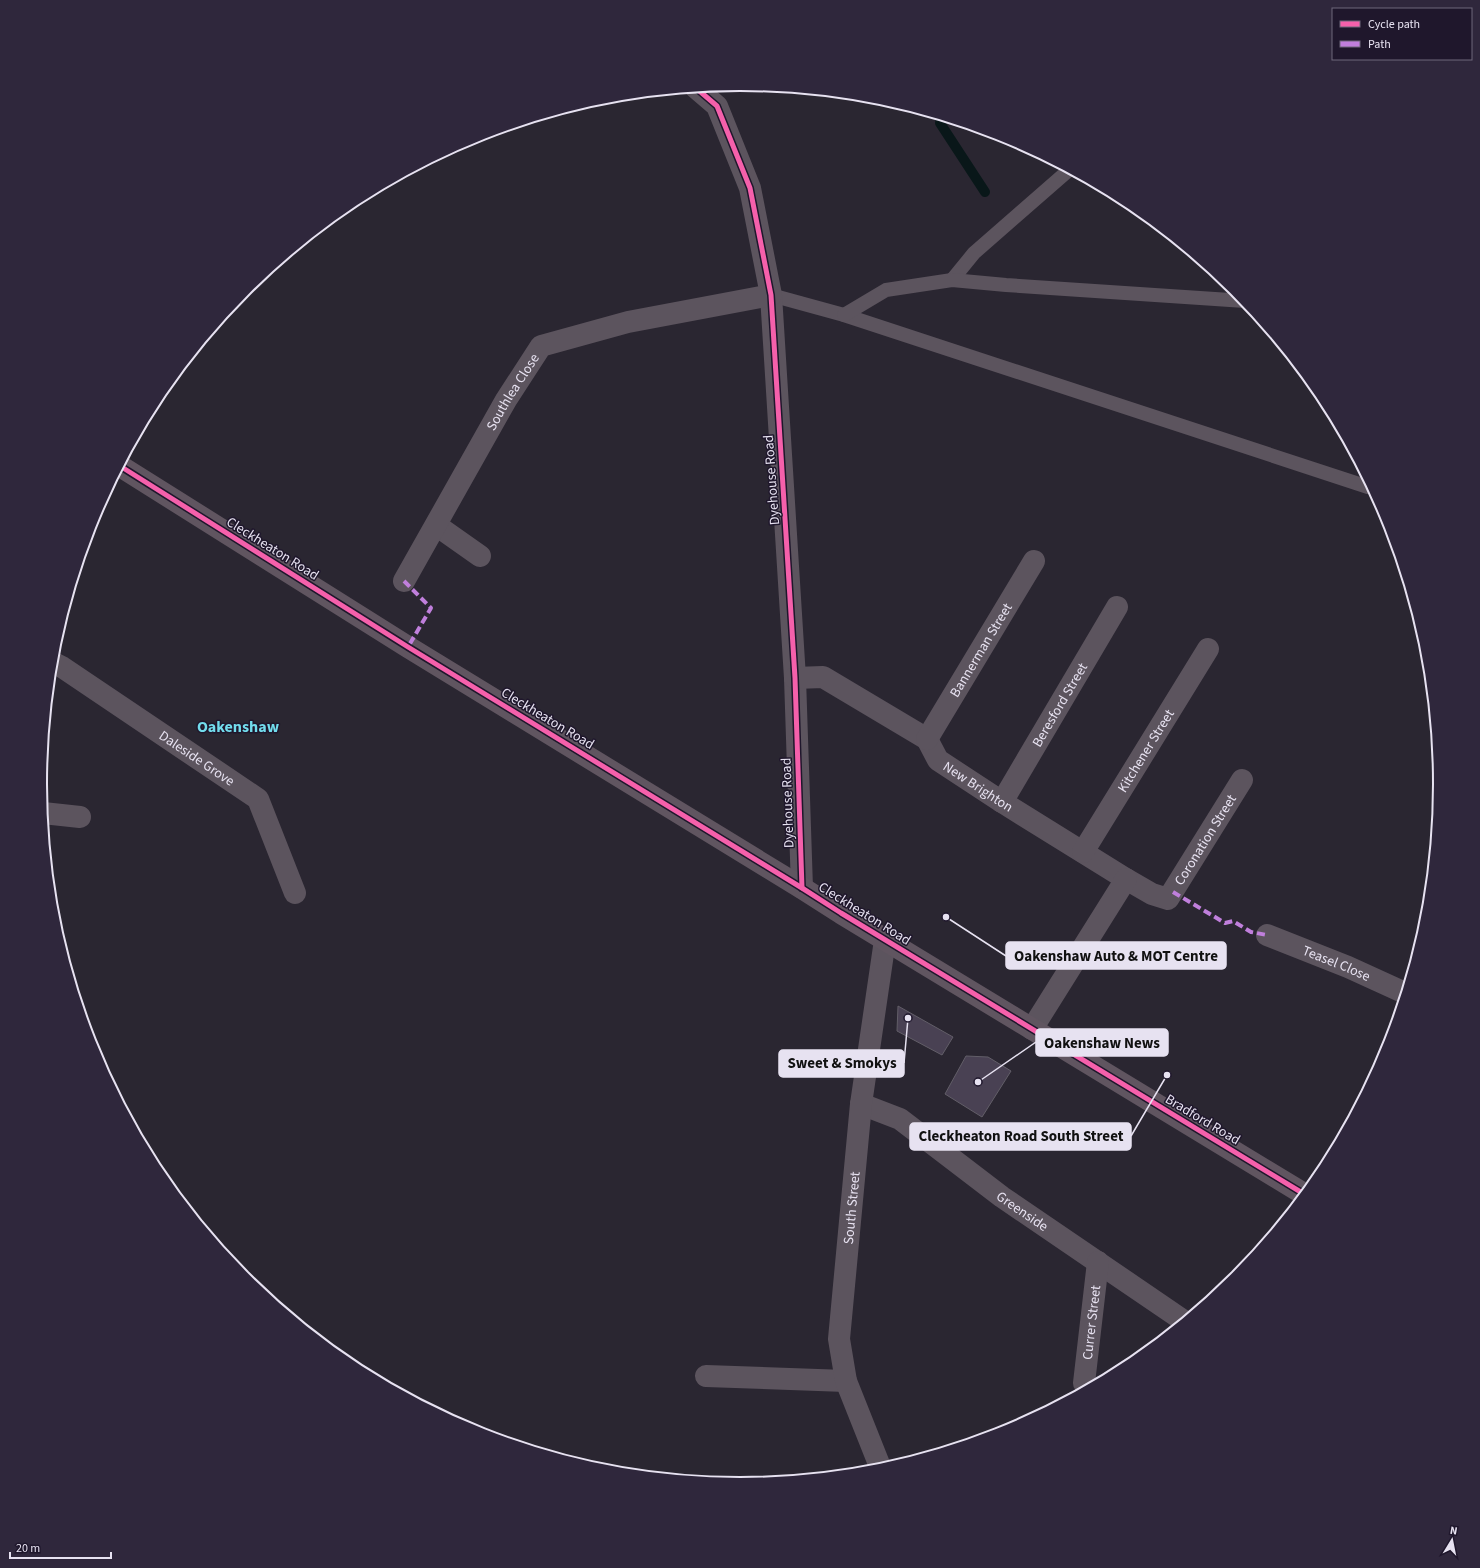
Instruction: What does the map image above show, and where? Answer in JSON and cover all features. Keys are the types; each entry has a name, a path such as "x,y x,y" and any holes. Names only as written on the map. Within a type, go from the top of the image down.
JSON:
{"street":[{"name":"Dyehouse Road","path":"701,92 717,106 750,188 771,295 795,678 802,888"},
{"name":"Southlea Close","path":"404,580 506,400 540,346 628,322 771,295"},
{"name":"Cleckheaton Road","path":"123,468 408,647 965,989"},
{"path":"436,525 480,556"},
{"name":"Bannerman Street","path":"927,739 1034,561"},
{"name":"Beresford Street","path":"1002,802 1117,607"},
{"name":"Kitchener Street","path":"1083,852 1208,649"},
{"name":"Daleside Grove","path":"58,665 258,799 295,893"},
{"path":"795,678 823,677 927,739"},
{"name":"New Brighton","path":"927,739 938,760 1002,802 1126,879 1152,894 1168,899"},
{"name":"Coronation Street","path":"1168,899 1242,780"},
{"path":"48,814 80,817"},
{"path":"1032,1029 1126,879"},
{"name":"Teasel Close","path":"1267,935 1348,967 1401,991"},
{"name":"South Street","path":"879,1463 846,1381 839,1340 861,1104 884,940"},
{"name":"Bradford Road","path":"965,989 1300,1192"},
{"name":"Greenside","path":"861,1104 900,1119 1002,1197 1181,1319"},
{"name":"Currer Street","path":"1084,1383 1098,1262"},
{"path":"706,1376 846,1381"}],"lane":[{"path":"952,280 974,253 1066,173"},
{"path":"844,316 886,290 952,280 1236,300"},
{"path":"771,295 844,316 1366,485"}],"building":[{"path":"898,1006 953,1037 942,1055 897,1031"},
{"path":"966,1056 988,1057 1011,1071 982,1117 945,1094"}],"waterway":[{"path":"940,121 985,192"}],"marked path":[{"path":"404,581 431,608 408,647"},
{"path":"1173,892 1225,923 1233,921 1251,932 1267,935"}],"cycle path":[{"path":"701,92 717,106 750,188 771,295 795,678 802,888"},
{"path":"123,468 408,647 841,913 1300,1192"}],"place":[{"name":"Oakenshaw Auto & MOT Centre","path":"946,917"},
{"name":"Sweet & Smokys","path":"908,1018"},
{"name":"Cleckheaton Road South Street","path":"1167,1075"},
{"name":"Oakenshaw News","path":"978,1082"}],"district":[{"name":"Oakenshaw","path":"238,726"}]}
